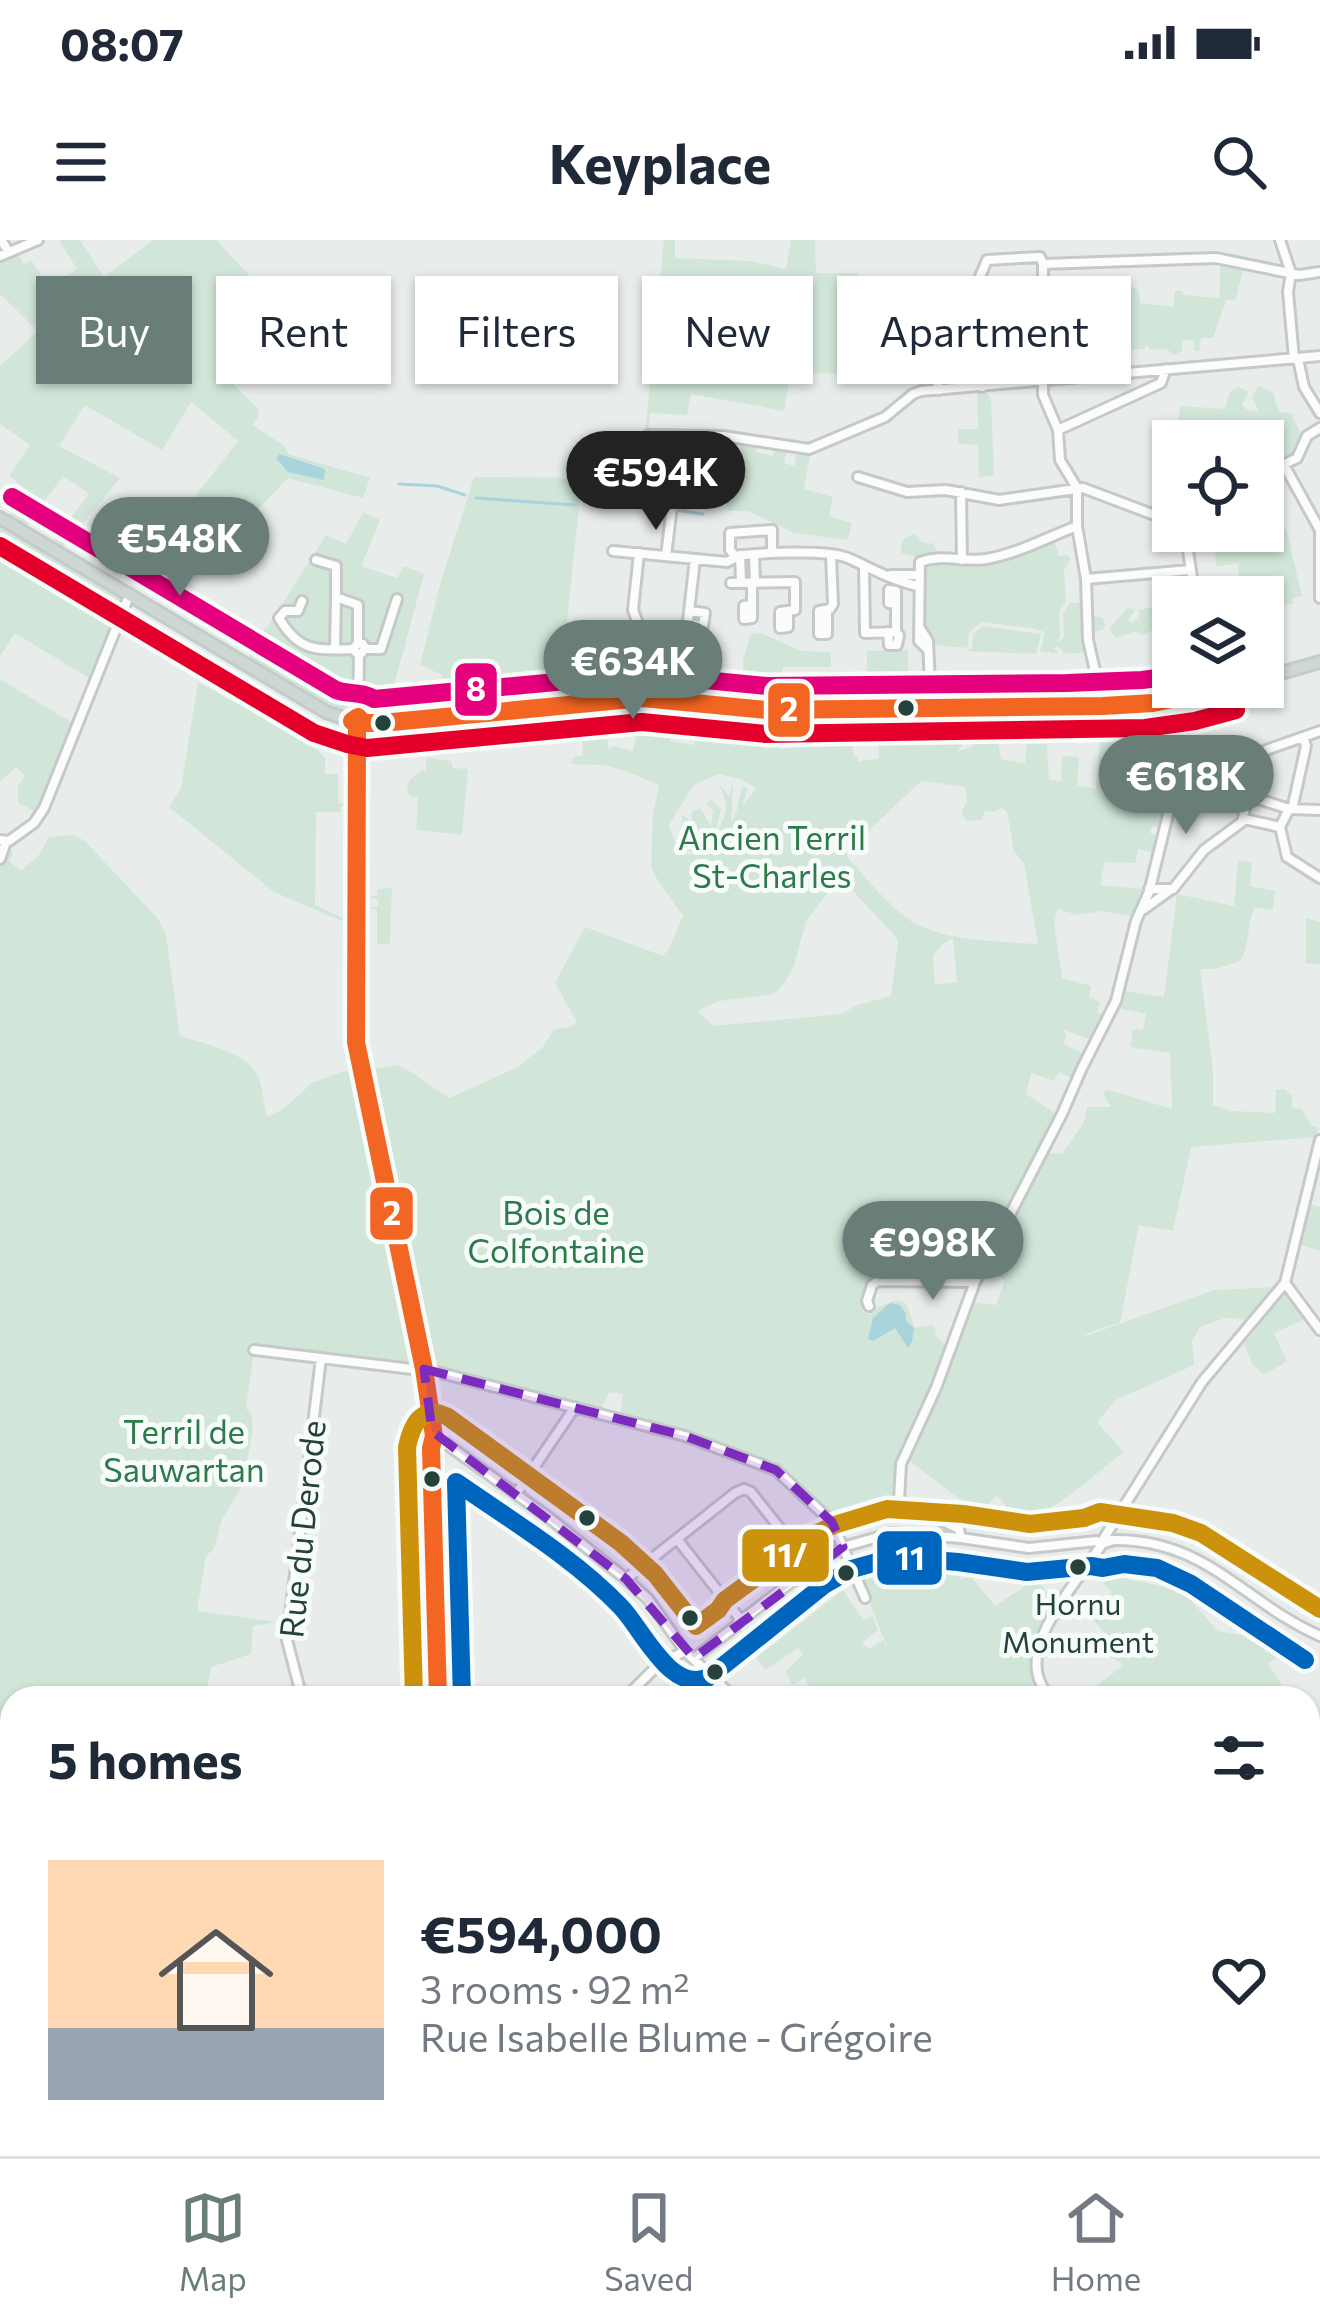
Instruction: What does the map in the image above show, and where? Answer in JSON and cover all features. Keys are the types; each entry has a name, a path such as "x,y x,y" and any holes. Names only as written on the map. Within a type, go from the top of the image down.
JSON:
{"main road":[{"path":"0,518 326,712 358,722 629,699 766,710 1152,703"},
{"path":"1284,672 1320,662"}],"street":[{"path":"2,240 4,254 38,240"},
{"path":"1280,240 1292,273 1288,292 1296,359 1320,412"},
{"path":"982,387 982,357 970,348 974,292 987,260 1040,257 1043,276"},
{"path":"1043,264 1216,258 1292,273 1320,272"},
{"path":"1131,372 1320,356"},
{"path":"1058,430 1160,383 1163,369"},
{"path":"938,384 939,390"},
{"path":"648,435 727,436 808,449 885,417 916,392 1008,384"},
{"path":"1043,384 1058,430 1060,460 1077,488 1088,640 1102,706"},
{"path":"1320,428 1307,436 1297,458 1284,465 1320,532"},
{"path":"858,477 907,492 961,493 1000,500 1077,488 1152,515"},
{"path":"961,493 962,560"},
{"path":"667,556 672,506"},
{"path":"732,516 731,553 735,556 832,557 919,581"},
{"path":"1320,517 1320,598"},
{"path":"931,708 928,650 919,641 919,566 926,559 944,556 962,560 994,557 1077,526"},
{"path":"731,532 772,530 772,548"},
{"path":"614,550 727,562 740,555"},
{"path":"1188,552 1191,576"},
{"path":"629,699 640,628 633,610 639,553"},
{"path":"740,555 752,604"},
{"path":"744,582 754,555"},
{"path":"827,610 833,604 832,557"},
{"path":"685,647 695,559"},
{"path":"316,560 336,566 335,650"},
{"path":"865,569 865,633 894,633 896,604"},
{"path":"1086,578 1190,570"},
{"path":"744,582 795,582 795,610 788,612"},
{"path":"0,859 3,841 34,823 44,808 129,596"},
{"path":"336,597 358,605 356,1042 424,1369 431,1429 434,1436 626,1579 722,1686"},
{"path":"302,601 298,611 281,613 280,622 308,648 335,650 381,649 397,599"},
{"path":"688,624 703,626 705,613 689,611"},
{"path":"961,1538 959,1529 898,1500 901,1464 976,1282 1114,1007 1177,778 1188,708"},
{"path":"1143,910 1177,886 1204,850 1244,819 1255,770 1266,751 1320,731"},
{"path":"1303,736 1306,746 1293,805 1280,827 1287,857 1320,878"},
{"path":"1177,778 1289,809 1320,810"},
{"path":"1244,819 1280,827"},
{"path":"1149,889 1169,891"},
{"path":"1043,1686 1037,1672 1041,1640 1049,1623 1202,1382 1285,1283 1320,1140"},
{"path":"869,1306 872,1286 883,1280 976,1282"},
{"path":"1285,1283 1320,1330"},
{"path":"254,1350 424,1369 685,1436 776,1470 832,1522 866,1598"},
{"name":"Rue du Derode","path":"299,1686 286,1640 321,1358"},
{"path":"516,1494 575,1407"},
{"path":"434,1436 438,1686"},
{"path":"626,1579 734,1493 748,1490 808,1564"},
{"path":"694,1658 803,1574 808,1564 843,1547 892,1533 1029,1548 1103,1540 1141,1541 1178,1550 1320,1638"},
{"path":"677,1539 740,1619"},
{"path":"637,1686 658,1665 686,1651"}],"highlighted area":[{"path":"424,1369 685,1436 776,1470 832,1522 843,1547 694,1658 626,1579 432,1431"}],"green space":[{"path":"59,240 80,240 103,276 66,276 77,269"},
{"path":"153,240 216,240 250,276 216,276 216,384 233,384 258,409 252,425 285,446 288,454 370,478 363,498 288,478 207,563 176,530 134,569 125,560 174,513 180,516 238,441 191,402 162,450 85,405 59,446 120,478 60,551 51,544 89,494 63,476 23,530 6,520 27,490 9,476 30,445 0,424 0,366 36,333 36,384 192,384 192,276 105,276"},
{"path":"664,240 675,240 675,258 750,261 786,269 791,240 815,240 816,273 858,273 837,276 837,373 813,374 813,276 660,276"},
{"path":"15,249 24,265 31,260 42,276 36,276 36,329 0,294 0,256"},
{"path":"1221,258 1245,263 1235,301 1226,300 1213,338 1201,338 1199,351 1193,340 1182,341 1182,351 1174,355 1146,345 1131,350 1131,286 1140,303 1173,307 1175,291 1219,298"},
{"path":"650,384 788,384 784,411 691,394 687,415 650,413 645,433"},
{"path":"977,387 991,399 994,476 979,477 978,445 958,444 958,429 978,429"},
{"path":"1239,387 1247,391 1242,405 1246,410 1259,411 1252,397 1257,388 1274,394 1280,412 1291,413 1307,436 1301,454 1284,463 1284,420 1178,420 1180,406 1225,409 1230,392"},
{"path":"742,439 757,441 756,452 773,456 776,444 788,446 784,463 794,466 797,450 806,451 810,455 804,489 833,497 829,516 852,523 848,540 794,533 748,511 728,511 725,497 711,495 699,502 688,495 690,479 656,477 650,486 644,485 645,468 705,469 725,494 729,473 736,471"},
{"path":"474,477 582,478 558,706 443,717 442,675 420,665"},
{"path":"363,512 380,520 361,566 397,578 404,566 424,574 384,723 351,719 245,664 326,535 346,544"},
{"path":"0,518 129,596 94,681 15,633 0,656"},
{"path":"1284,525 1302,596 1284,605 1284,576 1239,576 1238,563 1216,567 1215,552 1284,552"},
{"path":"914,534 934,544 939,557 922,561 901,553 903,541"},
{"path":"1054,539 1059,556 1071,558 1064,570 1066,602 1059,612 1057,643 1064,637 1063,613 1070,603 1086,603 1087,616 1102,617 1105,622 1104,629 1088,633 1092,652 1063,654 1056,646 1059,653 1040,652 1045,632 982,622 969,632 965,648 933,645 922,626 924,564 943,560 983,563"},
{"path":"1152,607 1152,628 1142,635 1136,631 1116,638 1109,629 1127,608 1135,609 1131,623 1139,618 1139,610"},
{"path":"983,626 1041,634 1036,654 966,651 972,648 973,634"},
{"path":"761,633 801,651 831,652 831,667 783,667 782,676 758,680 743,670 743,660 751,634"},
{"name":"Bois de Colfontaine","path":"908,650 909,708 985,708 957,752 971,747 988,729 998,740 1001,759 1025,763 1027,744 1047,744 1049,780 1061,781 1062,756 1079,757 1077,785 1096,789 1100,741 1116,742 1120,793 1152,793 1152,800 1168,804 1162,828 1152,826 1150,833 1160,837 1156,854 1138,849 1135,863 1105,862 1100,885 1163,891 1135,917 1102,911 1077,915 1058,909 1054,922 1062,978 1091,986 1089,997 1100,1002 1097,1012 1108,1017 1095,1041 1064,1030 1064,1044 1088,1056 1076,1080 1059,1072 1054,1081 1031,1073 1026,1094 1058,1115 975,1281 882,1276 862,1311 870,1315 872,1310 901,1301 915,1328 935,1327 936,1336 950,1349 904,1455 898,1503 832,1523 777,1468 620,1416 623,1394 609,1392 600,1411 438,1370 254,1350 246,1408 253,1429 243,1485 222,1519 214,1549 206,1556 197,1611 277,1622 253,1626 251,1654 211,1667 207,1686 0,1686 0,859 9,849 13,853 9,861 21,871 39,855 49,837 74,835 85,841 159,920 166,935 180,1036 247,1062 259,1079 267,1117 312,1083 343,1071 396,1065 449,1098 516,1068 543,1047 554,1029 577,1022 555,983 585,927 663,956 683,916 651,866 659,785 615,768 570,763 583,755 582,703 607,701 608,749 633,751 647,698 663,699 660,720 674,722 670,741 694,745 705,704 766,710 764,738 780,749 848,743 858,762 879,758 877,714 882,708 882,676 867,676 867,651","holes":["718,774 756,788 742,807 748,788 742,786 731,822 733,782 729,796 719,784 726,811 714,838 721,809 711,800 706,803 713,811 711,826 700,808 692,812 691,824 682,816 683,837 693,855 688,854 674,840 669,824 694,785","922,781 966,787 962,815 968,821 982,820 985,811 1001,808 1007,812 1014,851 1024,864 1038,944 960,937 916,924 890,903 846,853","837,881 850,888 896,937 891,996 842,1014 714,1026 697,1011 719,1001 777,991 794,966 806,921","953,938 957,982 935,985 933,955"]},
{"path":"0,679 76,725 38,813 18,803 18,786 25,775 16,767 0,782"},
{"path":"198,682 258,715 268,701 280,708 267,721 316,749 325,758 325,774 338,774 338,803 347,806 341,806 340,812 316,812 315,905 351,925 274,892 169,807 181,788"},
{"path":"427,758 468,769 462,835 416,830 418,798 410,796 407,787 425,771"},
{"path":"1238,861 1252,862 1250,886 1275,891 1273,910 1255,907 1240,961 1200,969 1213,1105 1231,1111 1275,1113 1276,1089 1284,1089 1292,1095 1292,1108 1302,1109 1311,1125 1319,1128 1316,1137 1191,1147 1173,1231 1139,1225 1120,1323 1080,1338 1214,1290 1280,1287 1255,1320 1225,1318 1200,1327 1192,1341 1194,1365 1116,1400 1097,1422 1124,1452 1070,1495 1024,1526 997,1496 977,1513 905,1457 969,1302 996,1305 1005,1280 984,1269 1043,1153 1062,1154 1084,1122 1087,1107 1111,1107 1105,1089 1172,1109 1170,1053 1130,1047 1133,1029 1143,1030 1146,1014 1114,1007 1119,990 1164,997 1177,894 1234,906"},
{"path":"392,888 390,944 377,944 377,910 368,907 378,907 378,899 371,896 378,889"},
{"path":"1306,918 1320,922 1320,965 1306,963"},
{"path":"1302,1202 1320,1207 1320,1251 1288,1241"},
{"path":"1286,1292 1307,1318 1274,1333 1287,1361 1264,1375 1253,1365 1244,1344"},
{"path":"937,1554 962,1580 970,1575 995,1606 1037,1578 1055,1604 1036,1650 1042,1686 810,1686 804,1678 793,1685 785,1672 803,1654 798,1648 765,1670 756,1658 843,1590 863,1620 872,1616 878,1630 862,1643 869,1649 883,1640 890,1654 857,1571 885,1559 891,1568"},
{"path":"1121,1573 1131,1580 1182,1590 1218,1631 1252,1642 1265,1633 1283,1652 1268,1664 1282,1686 1096,1686 1124,1665 1097,1649 1106,1634 1075,1601 1098,1613 1112,1592 1103,1583"}],"water":[{"path":"280,454 325,469 324,480 288,472 276,458"},
{"path":"890,1303 900,1305 914,1328 908,1348 895,1328 873,1341 868,1339 873,1318"}],"waterway":[{"path":"399,484 437,486 465,495"},
{"path":"476,498 574,505"},
{"path":"644,508 666,510"},
{"path":"675,510 703,514"}],"transit line":[{"name":"8","path":"12,497 336,690 374,699 642,674 767,686 1152,679"},
{"path":"0,546 314,733 367,748 642,722 766,734 1145,728 1236,710"},
{"name":"2","path":"352,721 358,717 363,723 382,723 642,698 766,710 1152,703"},
{"name":"2","path":"357,728 356,1042 434,1436 438,1686"},
{"name":"11/","path":"414,1686 407,1447 415,1424 431,1413 448,1417 621,1543 655,1574 696,1626 797,1543 834,1525 887,1509 1030,1524 1100,1512 1173,1523 1201,1533 1320,1609"},
{"name":"11","path":"462,1686 456,1482 583,1572 621,1607 670,1669 695,1680 709,1677 824,1585 852,1569 895,1557 1027,1572 1124,1564 1157,1568 1191,1584 1305,1660"}],"place":[{"name":"Hornu Monument","path":"1078,1567"}],"park label":[{"name":"Ancien Terril St-Charles","path":"772,855"},
{"name":"Terril de Sauwartan","path":"184,1449"}]}
